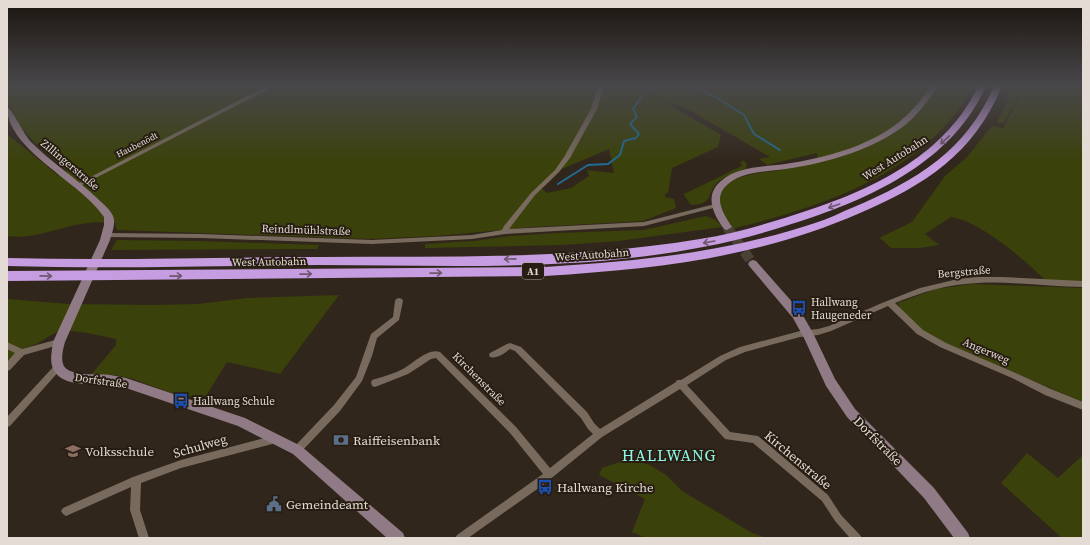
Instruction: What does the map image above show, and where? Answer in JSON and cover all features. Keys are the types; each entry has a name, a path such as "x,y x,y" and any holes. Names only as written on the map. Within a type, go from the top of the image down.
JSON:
{"highway":[{"name":"West Autobahn","path":"7,262 534,258 624,253 713,241 795,221 846,202 878,186 922,158 947,139 969,111"},
{"name":"West Autobahn","path":"7,276 162,276 536,271 629,266 718,253 763,243 838,220 900,190 925,175 953,153 972,134 986,111"}],"street":[{"name":"Zillingerstraße","path":"8,111 15,126 27,143 99,204 109,217 109,225 105,237"},
{"name":"Haubenödt","path":"78,185 221,111"},
{"path":"505,232 506,228 533,194 557,171 567,158 593,111"},
{"path":"726,227 715,206 715,197 717,191 731,178 752,172 825,158 881,136 916,111"},
{"name":"Reindlmühlstraße","path":"105,237 201,236 372,242 472,237 505,232 644,224 715,206"},
{"path":"7,423 58,367 55,356 59,342 105,237"},
{"name":"Dorfstraße","path":"754,264 770,285 793,310 808,333 821,363 841,400 851,413 929,493 963,538"},
{"name":"Bergstraße","path":"808,333 830,328 930,286 977,280 1083,284"},
{"path":"297,450 337,408 359,379 374,336 396,318 399,301"},
{"name":"Angerweg","path":"890,303 920,332 1048,392 1083,406"},
{"path":"460,538 549,474 599,434 680,383 723,358 743,349 808,333"},
{"path":"7,368 21,352 59,342"},
{"path":"7,345 21,352"},
{"path":"493,355 510,346 518,349 584,415 591,426 599,434"},
{"name":"Kirchenstraße","path":"375,383 405,372 429,356 437,354 512,430 549,474"},
{"name":"Dorfstraße","path":"58,367 64,374 74,378 87,380 109,380 126,383 241,422 276,439 297,450 398,538"},
{"name":"Kirchenstraße","path":"680,383 728,436 755,439 825,498 838,518 857,538"},
{"name":"Schulweg","path":"66,510 136,480 181,464 276,439"},
{"path":"136,480 135,510 144,538"}],"green space":[{"path":"13,111 681,111 721,135 718,147 672,168 668,193 665,194 665,197 674,199 676,208 643,221 533,227 436,236 370,239 117,230 115,223 102,222 81,224 35,235 16,237 7,236 7,134 59,176 67,171 34,142 21,127","holes":["609,149 614,173 587,170 589,176 571,188 547,193 542,189 562,169"]},
{"path":"692,111 956,111 929,142 900,164 869,182 801,210 731,229 719,204 721,191 726,185 743,176 818,162 817,153 767,165 759,159 770,157"},
{"path":"1002,111 1010,111 1003,124 997,122"},
{"path":"1012,111 1083,111 1083,282 1046,281 1002,243 988,233 963,220 951,217 925,234 939,245 920,248 891,248 879,238 912,222 945,176 967,157 992,126 1003,128"},
{"path":"743,160 747,164 746,169 717,183 707,200 704,202 693,205 690,204 684,194 742,166 740,163"},
{"path":"706,216 716,220 722,227 619,241 563,245 425,248 425,244 474,241 510,236 644,230"},
{"path":"117,240 319,245 317,249 111,250"},
{"path":"972,284 1083,288 1083,402 945,343 920,329 900,310 898,303 936,289"},
{"path":"339,295 280,374 227,362 206,396 180,396 130,378 113,375 90,376 116,345 116,339 76,331 61,331 55,333 39,343 22,349 13,356 7,365 7,299 68,304 153,305 198,304 247,298"},
{"path":"1027,453 1058,478 1083,455 1083,538 1062,538 1001,483"},
{"path":"628,459 650,465 666,475 682,491 752,533 766,538 646,538 632,532 645,499 599,475 602,468"}],"water":[{"path":"963,268 970,276 943,279 937,272"}],"waterway":[{"path":"558,184 588,165 608,164 620,155 624,141 636,138 639,134 630,124 637,117 634,111"},
{"path":"738,111 744,115 754,134 780,150"}],"tunnel":[{"path":"727,227 753,264"}],"place":[{"name":"Hallwang Haugeneder","path":"799,308"},
{"name":"Hallwang Schule","path":"181,401"},
{"name":"Raiffeisenbank","path":"341,440"},
{"name":"Volksschule","path":"73,451"},
{"name":"Hallwang Kirche","path":"545,487"},
{"name":"Gemeindeamt","path":"274,504"}],"district":[{"name":"HALLWANG","path":"669,455"}]}
